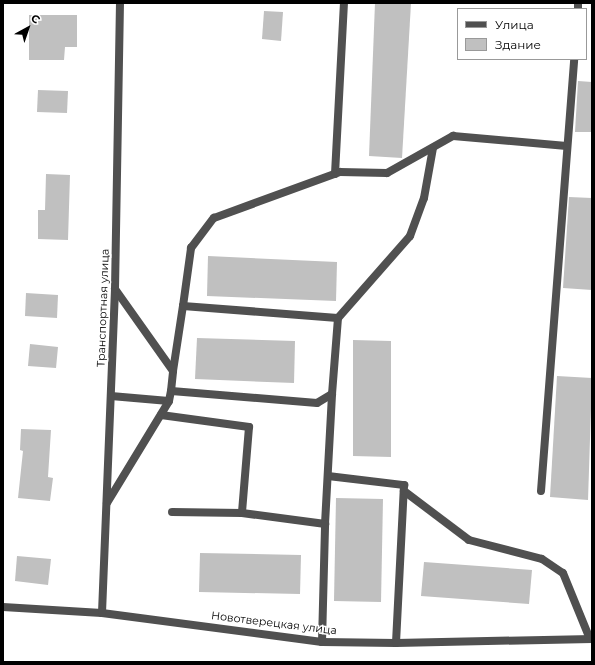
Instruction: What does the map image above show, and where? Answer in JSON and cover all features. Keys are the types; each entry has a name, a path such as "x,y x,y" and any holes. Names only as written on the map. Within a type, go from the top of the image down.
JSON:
{"street":[{"name":"Транспортная улица","path":"102,612 115,289 120,3"},
{"path":"335,174 344,3"},
{"path":"541,491 574,60"},
{"path":"107,503 169,401 191,248 214,218 340,172 386,173 453,136 567,146"},
{"path":"322,642 332,394 338,318 410,236 424,198 433,148"},
{"path":"115,289 174,371"},
{"path":"183,306 338,318"},
{"path":"170,391 317,403 332,394"},
{"path":"111,396 169,401"},
{"path":"161,415 249,428 242,513"},
{"path":"328,476 404,484 396,643"},
{"path":"404,491 469,540 542,559 563,573 591,639"},
{"path":"172,512 242,513 326,524"},
{"name":"Новотверецкая улица","path":"3,607 102,612 322,642 396,643 591,639"}],"building":[{"path":"375,3 411,3 402,158 369,156"},
{"path":"264,11 283,12 281,41 262,39"},
{"path":"29,15 77,15 77,47 65,47 64,60 29,60"},
{"path":"578,81 592,82 592,132 575,132"},
{"path":"38,90 68,91 67,113 37,112"},
{"path":"46,174 70,175 68,240 38,239 38,210 45,210"},
{"path":"569,197 592,198 592,290 563,288"},
{"path":"208,256 337,262 336,301 207,296"},
{"path":"26,293 58,295 57,318 25,316"},
{"path":"197,338 295,341 294,383 195,379"},
{"path":"353,340 391,341 391,457 353,456"},
{"path":"30,344 58,347 56,368 28,366"},
{"path":"557,376 592,378 588,500 550,497"},
{"path":"21,429 51,430 48,477 53,478 50,501 18,498 23,451 20,450"},
{"path":"336,498 383,499 381,602 334,601"},
{"path":"200,553 301,555 300,594 199,592"},
{"path":"17,556 51,559 48,585 15,581"},
{"path":"424,562 532,570 529,604 421,596"}]}
